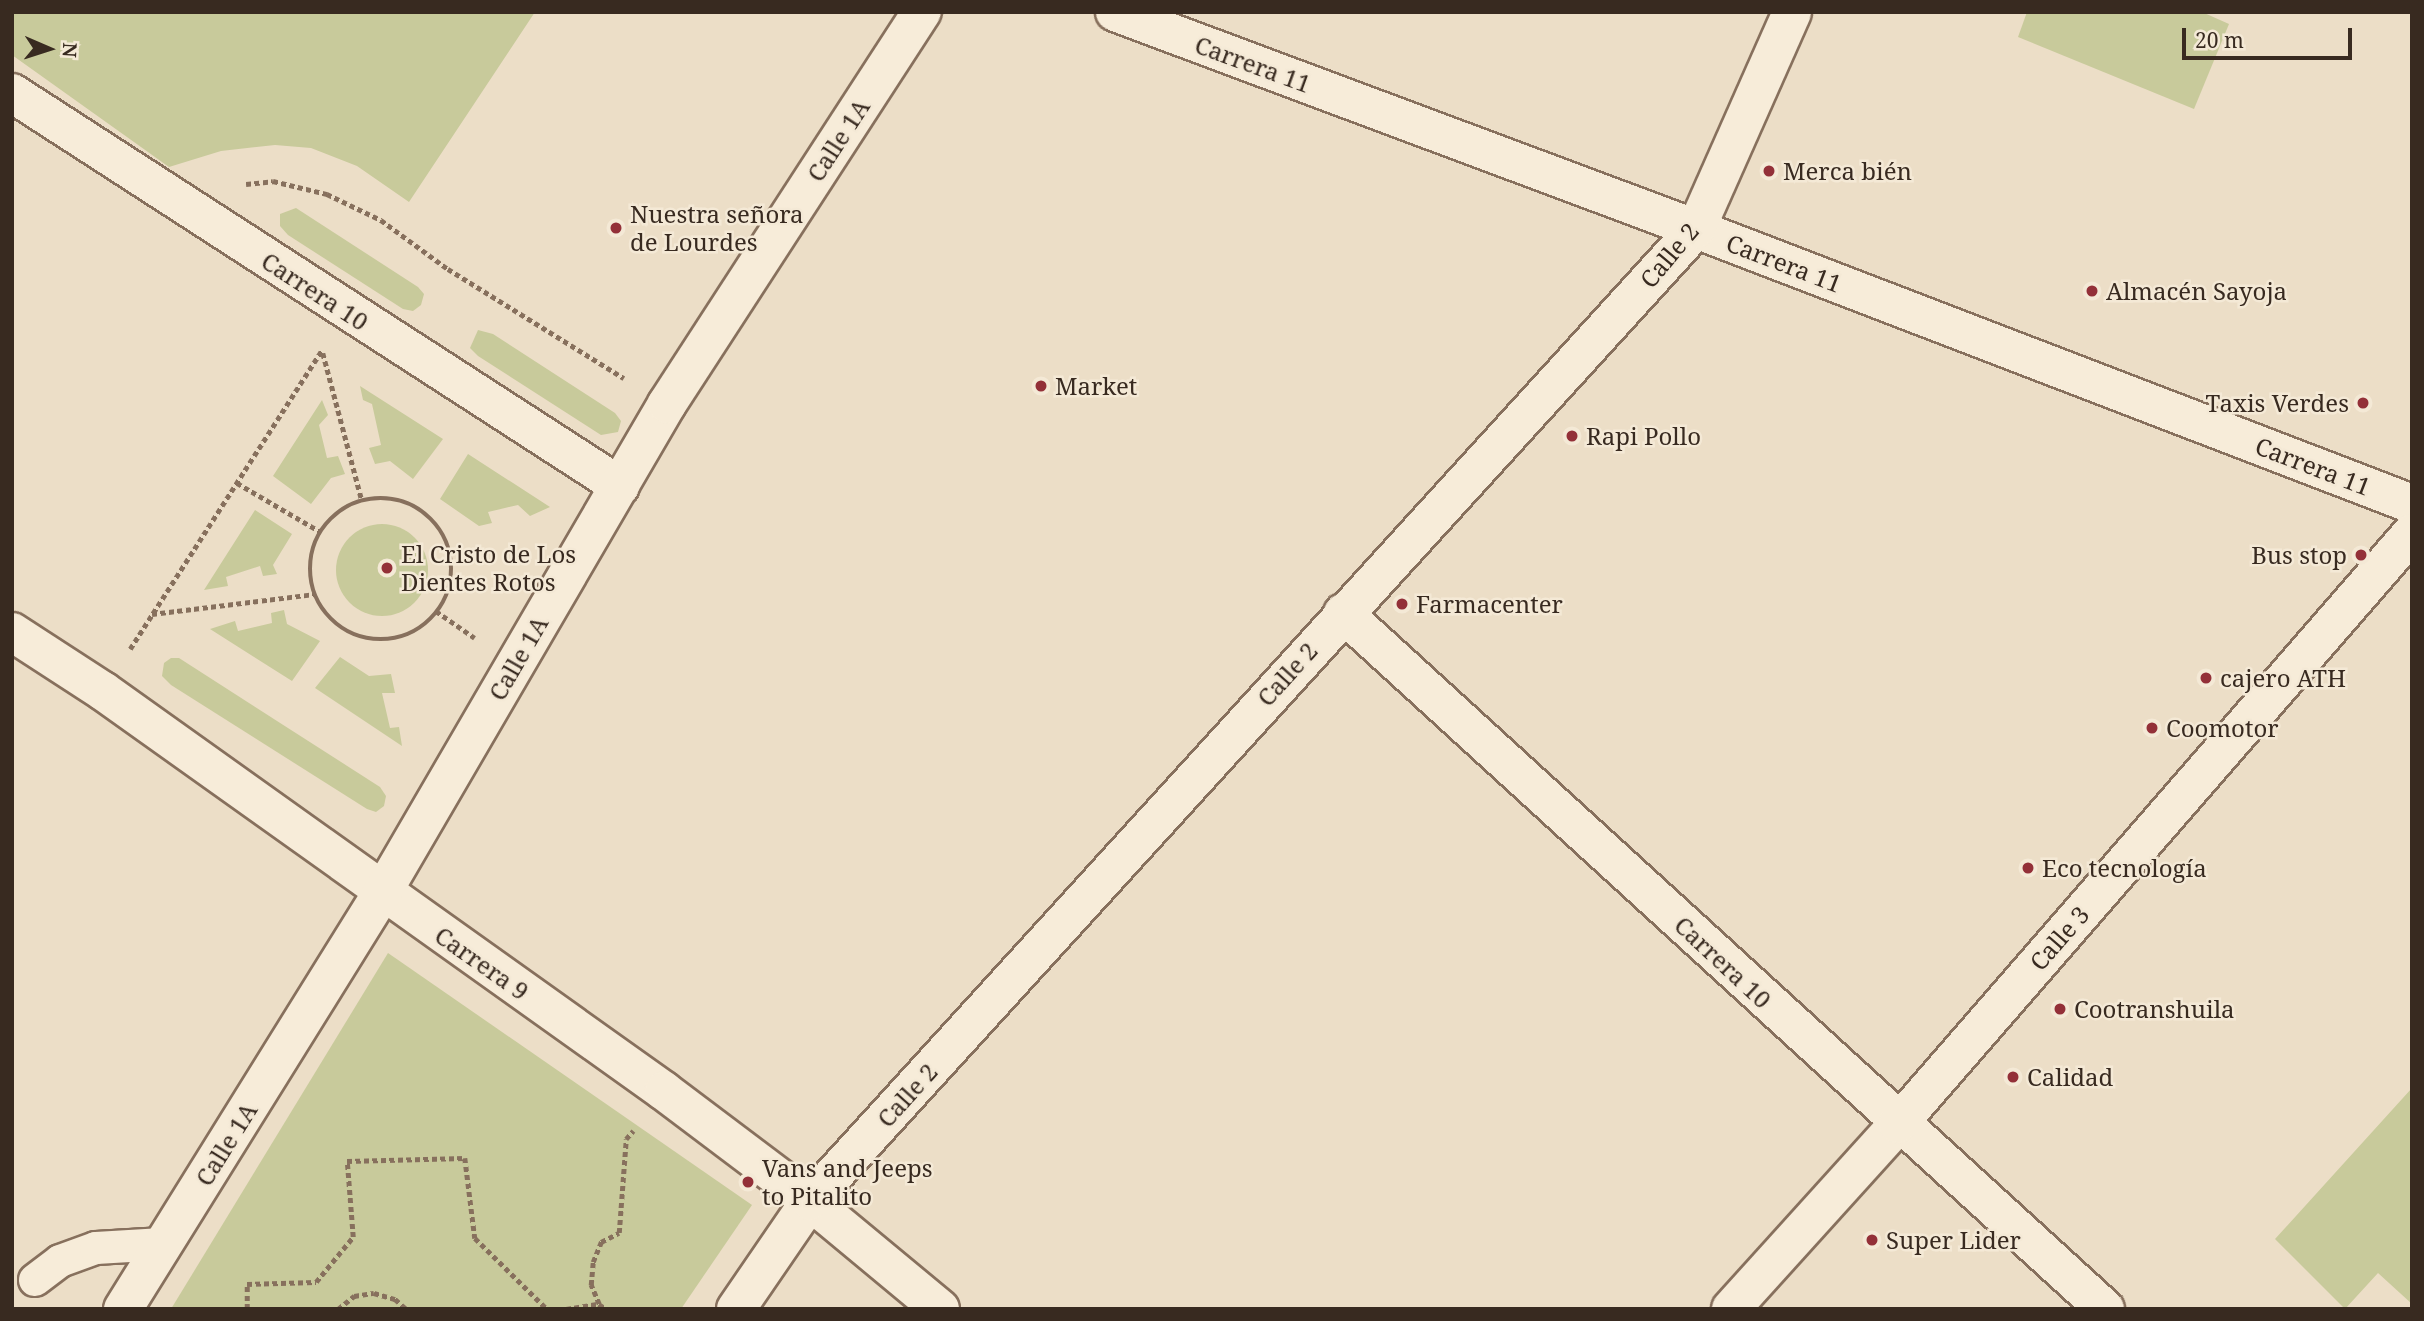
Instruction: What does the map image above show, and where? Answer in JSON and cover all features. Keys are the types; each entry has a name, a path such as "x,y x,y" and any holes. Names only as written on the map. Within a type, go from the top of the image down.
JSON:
{"street":[{"name":"Calle 1A","path":"123,1309 382,893 667,404 922,12"},
{"name":"Carrera 11","path":"1115,12 1696,229 2412,504"},
{"name":"Calle 2","path":"736,1309 810,1201 1343,613 1696,229 1792,12"},
{"name":"Carrera 10","path":"12,93 620,486"},
{"name":"Calle 3","path":"1731,1309 1898,1124 2412,533"},
{"name":"Carrera 10","path":"1343,613 1898,1124 2105,1309"},
{"name":"Carrera 9","path":"12,632 103,691 382,893 664,1091 810,1201 940,1309"}],"lane":[{"path":"35,1280 60,1261 96,1248 163,1244"}],"path":[{"path":"177,201 227,186 273,181 327,194 381,220 448,269 667,404"},
{"path":"103,691 347,311"},
{"path":"322,350 362,501"},
{"path":"237,483 321,532"},
{"path":"396,499 419,509 438,526 450,562 446,599 432,619 413,633 390,640 366,639 344,630 326,615 314,594 310,569 321,532 347,506 362,501 396,499"},
{"path":"152,614 314,594"},
{"path":"606,1309 599,1304 591,1285 593,1262 601,1242 620,1233 626,1139 664,1091"},
{"path":"247,1309 247,1284 316,1282 353,1237 346,1161 465,1158 475,1238 547,1309"},
{"path":"338,1309 355,1296 374,1293 395,1298 406,1309"},
{"path":"566,1309 599,1304"}],"green space":[{"path":"12,12 535,12 409,202 357,166 311,148 275,145 221,151 169,167 12,55"},
{"path":"2027,12 2202,12 2229,24 2194,109 2018,37"},
{"path":"296,208 418,287 424,294 421,305 413,311 403,309 288,235 280,226 280,214"},
{"path":"478,330 493,334 615,413 621,421 618,432 601,435 478,356 470,348"},
{"path":"360,386 443,439 413,479 390,461 375,464 369,448 381,445 372,404 363,400"},
{"path":"322,400 328,415 319,425 327,458 338,456 345,474 331,478 311,504 273,476"},
{"path":"468,454 550,507 530,516 518,505 488,512 492,523 479,526 440,499"},
{"path":"255,510 292,534 273,565 277,574 263,576 260,566 226,577 228,586 204,590"},
{"path":"382,524 400,527 415,537 425,552 428,570 425,588 415,603 400,613 382,616 364,613 349,603 339,588 336,570 339,552 349,537 364,527"},
{"path":"284,610 287,624 320,641 292,681 210,629 235,621 238,631 272,623 271,613"},
{"path":"340,657 369,676 391,674 395,693 382,693 390,728 399,727 402,746 315,688"},
{"path":"171,658 179,658 380,787 386,796 384,806 376,812 367,809 171,685 162,676 164,663"},
{"path":"388,953 752,1205 681,1309 171,1309"},
{"path":"2412,1088 2412,1304 2378,1273 2345,1309 2275,1239"}],"place":[{"name":"Merca bién","path":"1769,171"},
{"name":"Nuestra señora de Lourdes","path":"616,228"},
{"name":"Almacén Sayoja","path":"2092,291"},
{"name":"Market","path":"1041,386"},
{"name":"Taxis Verdes","path":"2363,403"},
{"name":"Rapi Pollo","path":"1572,436"},
{"name":"Bus stop","path":"2361,555"},
{"name":"El Cristo de Los Dientes Rotos","path":"387,568"},
{"name":"Farmacenter","path":"1402,604"},
{"name":"cajero ATH","path":"2206,678"},
{"name":"Coomotor","path":"2152,728"},
{"name":"Eco tecnología","path":"2028,868"},
{"name":"Cootranshuila","path":"2060,1009"},
{"name":"Calidad","path":"2013,1077"},
{"name":"Vans and Jeeps to Pitalito","path":"748,1182"},
{"name":"Super Lider","path":"1872,1240"}]}
